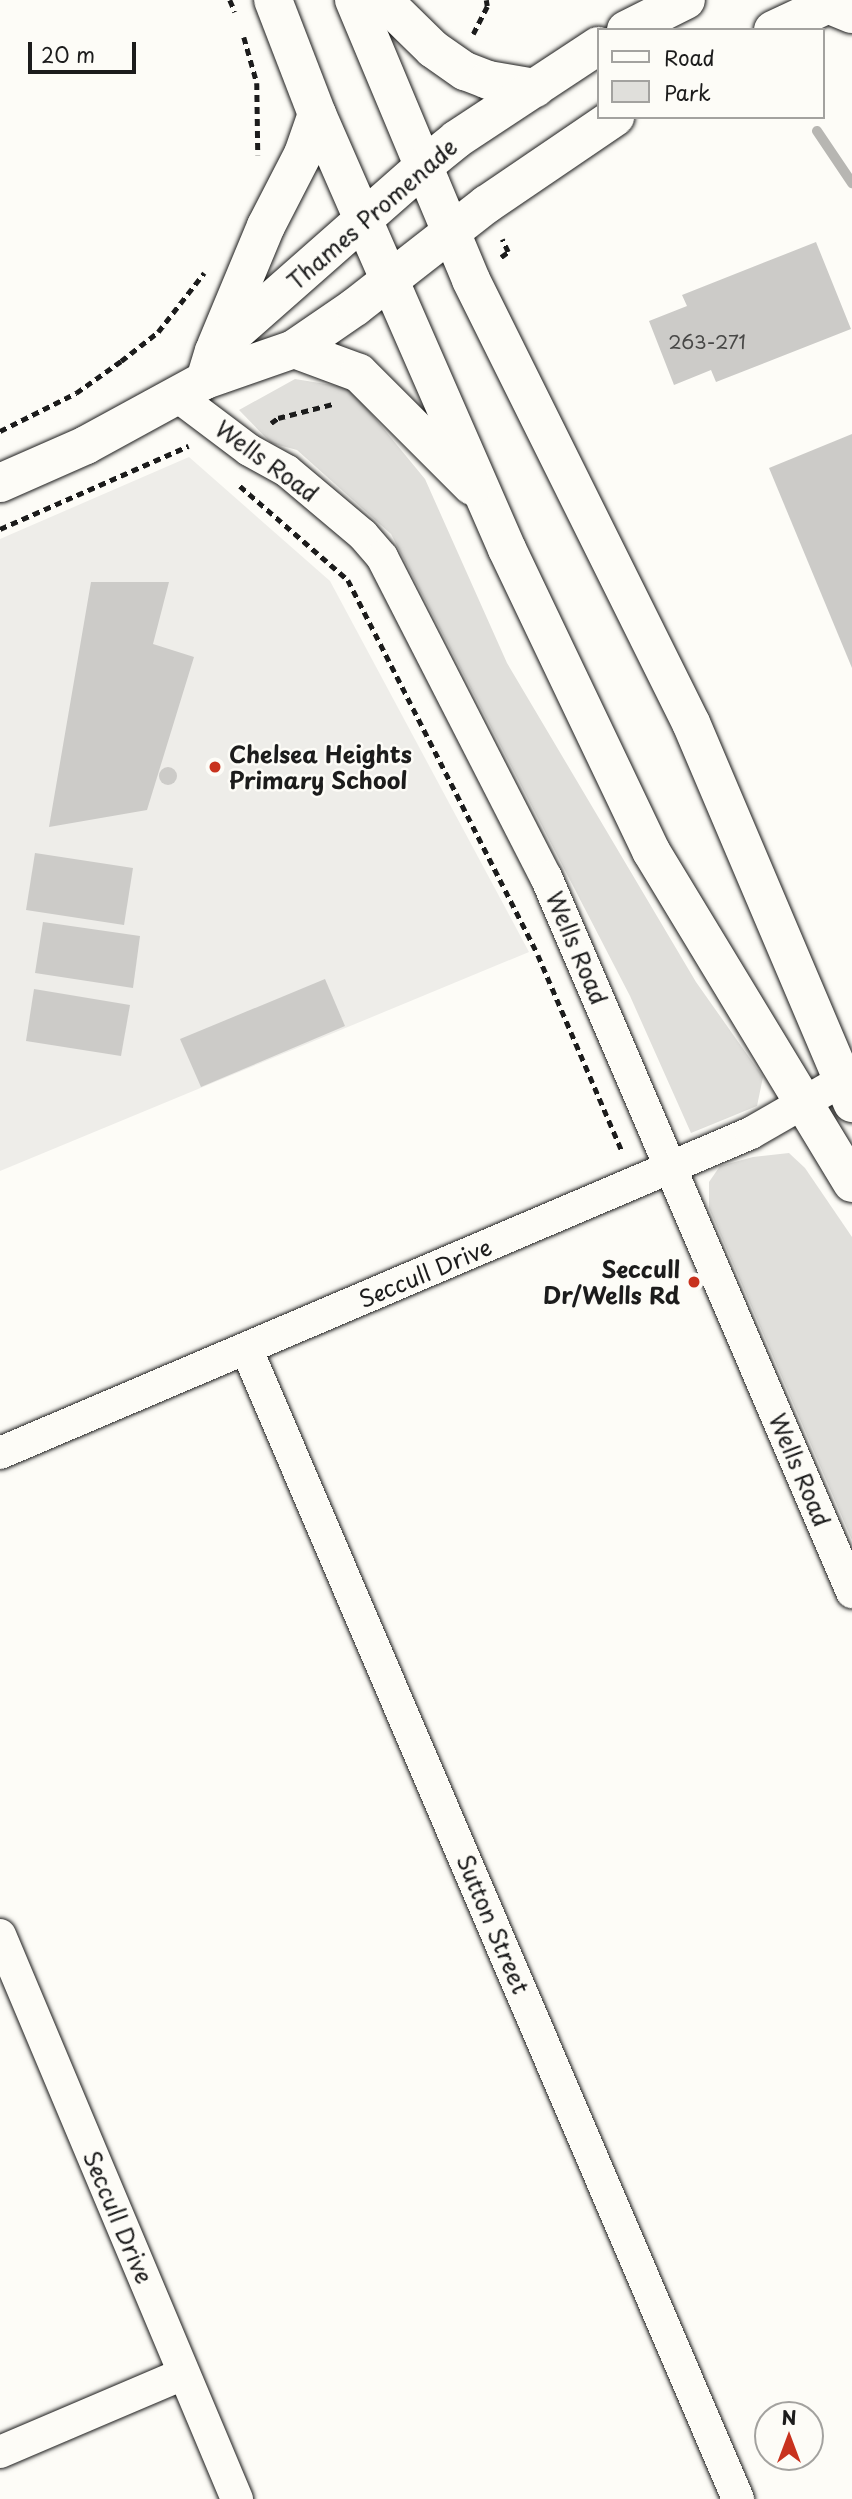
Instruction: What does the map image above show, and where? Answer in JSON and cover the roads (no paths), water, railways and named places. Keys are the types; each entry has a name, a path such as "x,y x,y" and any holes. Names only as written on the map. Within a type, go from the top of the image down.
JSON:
{"main road":[{"path":"273,0 317,114 486,500 651,851 852,1183"},
{"path":"354,0 513,369 691,723 848,1091"},
{"path":"383,0 433,48 459,68 488,80 535,88"},
{"path":"630,28 684,1"},
{"path":"778,28 839,6"},
{"name":"Thames Promenade","path":"0,483 61,458 198,376 425,164 596,47"},
{"path":"198,376 266,226 303,154 317,114"},
{"name":"Thames Promenade","path":"198,376 294,349 391,279 451,230 612,119"},
{"path":"294,349 359,373 486,500"}],"street":[{"name":"Wells Road","path":"198,376 242,444 287,471 379,550 546,877 852,1592"},
{"name":"Seccull Drive","path":"0,1453 751,1133 804,1104 848,1091"},
{"name":"Sutton Street","path":"247,1350 738,2499"},
{"name":"Seccull Drive","path":"1,1942 237,2499"},
{"path":"0,2452 183,2374"}],"waterway":[{"path":"817,131 852,183"}],"place":[{"name":"Chelsea Heights Primary School","path":"215,767"},
{"name":"Seccull Dr/Wells Rd","path":"694,1282"}]}
